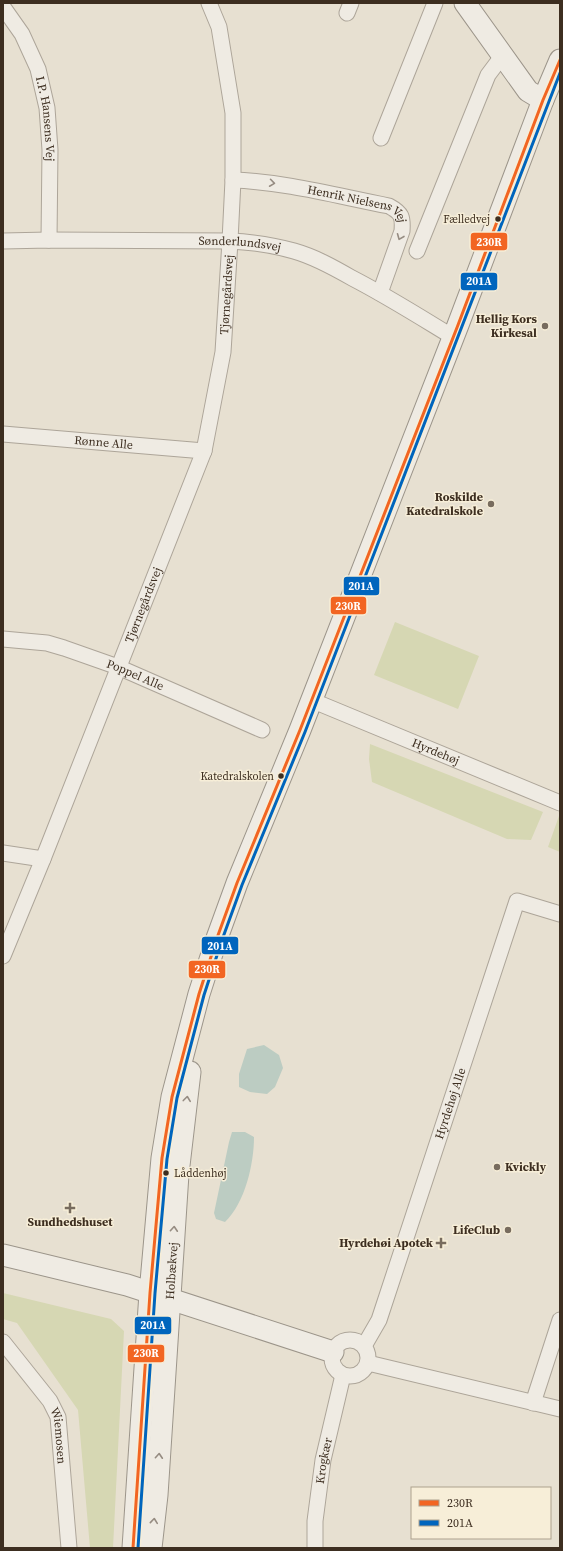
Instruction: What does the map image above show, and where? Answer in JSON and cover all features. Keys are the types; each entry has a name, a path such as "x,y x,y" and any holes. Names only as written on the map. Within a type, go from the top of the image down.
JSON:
{"street":[{"path":"209,3 219,27 233,113 233,180 230,241"},
{"path":"381,138 436,3"},
{"path":"465,3 528,91 543,100"},
{"name":"I.P. Hansens Vej","path":"3,7 22,34 38,69 47,108 50,150 49,240"},
{"path":"417,250 488,75 502,55"},
{"name":"Holbækvej","path":"133,1548 160,1296 178,1174 200,994 217,938 237,883 312,700 543,100 560,60"},
{"name":"Henrik Nielsens Vej","path":"233,180 258,181 298,187 389,206 398,211 403,220 402,231 380,293"},
{"name":"Sønderlundsvej","path":"3,241 253,242 295,251 323,262 380,293 453,337"},
{"name":"Tjørnegårdsvej","path":"3,956 43,859 204,451 223,352 230,241"},
{"name":"Rønne Alle","path":"3,434 204,451"},
{"name":"Poppel Alle","path":"3,639 46,643 64,648 118,667 262,730"},
{"name":"Hyrdehøj","path":"312,700 560,803"},
{"path":"3,853 43,859"},
{"name":"Hyrdehøj Alle","path":"364,1346 379,1320 517,901 560,914"},
{"path":"3,1255 128,1285 333,1352"},
{"name":"Holbækvej","path":"151,1548 157,1495 160,1296"},
{"path":"533,1403 560,1320"},
{"path":"346,1340 353,1340 364,1346 369,1357 368,1363 365,1369 356,1376 349,1377 343,1375 333,1366 333,1352 336,1347 346,1340"},
{"name":"Wiemosen","path":"3,1342 50,1401 58,1417 69,1548"},
{"path":"368,1363 560,1409"},
{"name":"Krogkær","path":"315,1548 315,1521 323,1460 343,1375"}],"green space":[{"path":"395,622 479,656 458,709 374,675"},
{"path":"370,744 543,812 531,840 507,839 372,782 369,759"},
{"path":"560,816 560,852 548,847"},
{"path":"3,1293 111,1319 124,1331 113,1548 90,1548 78,1410 17,1323 3,1319"}],"shaded area":[{"path":"264,1045 279,1055 283,1068 275,1087 267,1094 250,1092 239,1087 239,1074 247,1049"},
{"path":"232,1132 245,1132 254,1137 254,1148 250,1171 243,1194 232,1214 225,1222 216,1219 214,1213"}],"transit line":[{"name":"230R","path":"133,1548 150,1293 162,1158 172,1097 199,994 237,883 300,730 458,325 543,100 560,60"},
{"name":"201A","path":"138,1548 155,1293 167,1159 177,1098 204,995 242,885 305,732 560,73"}],"place":[{"name":"Fælledvej","path":"498,219"},
{"name":"Hellig Kors Kirkesal","path":"545,326"},
{"name":"Roskilde Katedralskole","path":"491,504"},
{"name":"Katedralskolen","path":"281,776"},
{"name":"Kvickly","path":"497,1167"},
{"name":"Låddenhøj","path":"166,1173"},
{"name":"Sundhedshuset","path":"70,1208"},
{"name":"LifeClub","path":"508,1230"},
{"name":"Hyrdehøi Apotek","path":"441,1243"}]}
